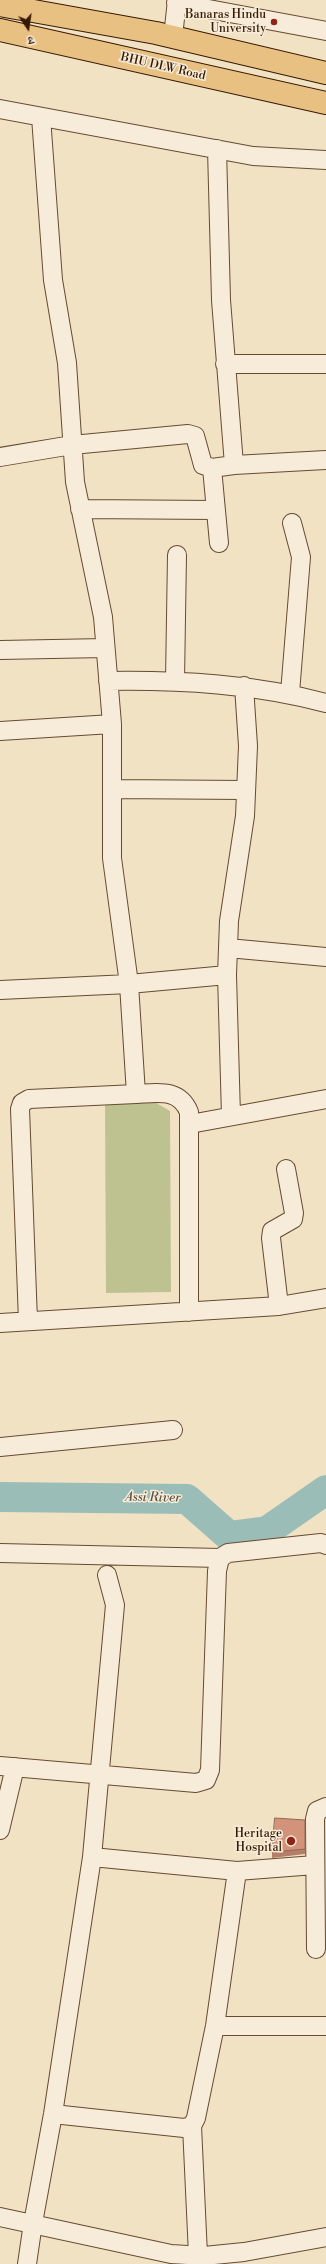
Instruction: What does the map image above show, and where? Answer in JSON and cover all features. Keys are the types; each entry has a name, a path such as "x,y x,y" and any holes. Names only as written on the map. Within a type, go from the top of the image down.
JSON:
{"main road":[{"path":"0,6 173,37 326,73"},
{"name":"BHU DLW Road","path":"0,30 326,103"}],"street":[{"path":"173,37 177,1 326,31"},
{"path":"0,109 253,156 326,160"},
{"path":"41,117 52,280 67,363 75,482 103,617 112,724 112,858 129,984 136,1094"},
{"path":"217,149 225,364 234,464"},
{"path":"225,364 326,364"},
{"path":"0,457 72,446 188,434 195,436 197,440 200,460 203,465 212,468 234,464 326,460"},
{"path":"212,468 219,543"},
{"path":"80,509 216,510"},
{"path":"290,694 301,557 292,523"},
{"path":"175,680 177,555"},
{"path":"0,650 106,648"},
{"path":"108,681 175,680 244,686 290,694 326,703"},
{"path":"231,1116 227,975 234,874 245,816 248,746 244,686"},
{"path":"0,731 112,724"},
{"path":"112,789 245,790"},
{"path":"228,948 326,957"},
{"path":"0,990 129,984 227,975"},
{"path":"28,1321 20,1109 22,1103 29,1099 162,1093 177,1096 185,1103 190,1124 189,1312"},
{"path":"190,1124 326,1099"},
{"path":"279,1306 271,1238 272,1231 293,1219 294,1213 286,1169"},
{"path":"0,1324 279,1306 326,1298"},
{"path":"0,1447 173,1430"},
{"path":"0,1553 220,1558 228,1553 321,1543 326,1545"},
{"path":"0,1830 8,1767 99,1773 196,1783 206,1780 210,1770 217,1571 220,1558"},
{"path":"27,2264 32,2223 53,2114 92,1857 115,1605 108,1574"},
{"path":"316,1949 315,1819 316,1811 326,1807"},
{"path":"92,1857 237,1871 315,1865"},
{"path":"198,2255 192,2126 196,2118 215,2026 237,1871"},
{"path":"215,2026 326,2026"},
{"path":"53,2114 184,2128 192,2126"},
{"path":"0,2217 171,2254 198,2255 244,2252 326,2237"}],"green space":[{"path":"151,1100 170,1111 171,1292 106,1293 105,1103"}],"building":[{"path":"275,1818 305,1820 305,1849 272,1852"}],"waterway":[{"name":"Assi River","path":"0,1497 187,1499 229,1536 267,1531 326,1490"}],"place":[{"name":"Banaras Hindu University","path":"274,22"},
{"name":"Heritage Hospital","path":"291,1841"}]}
